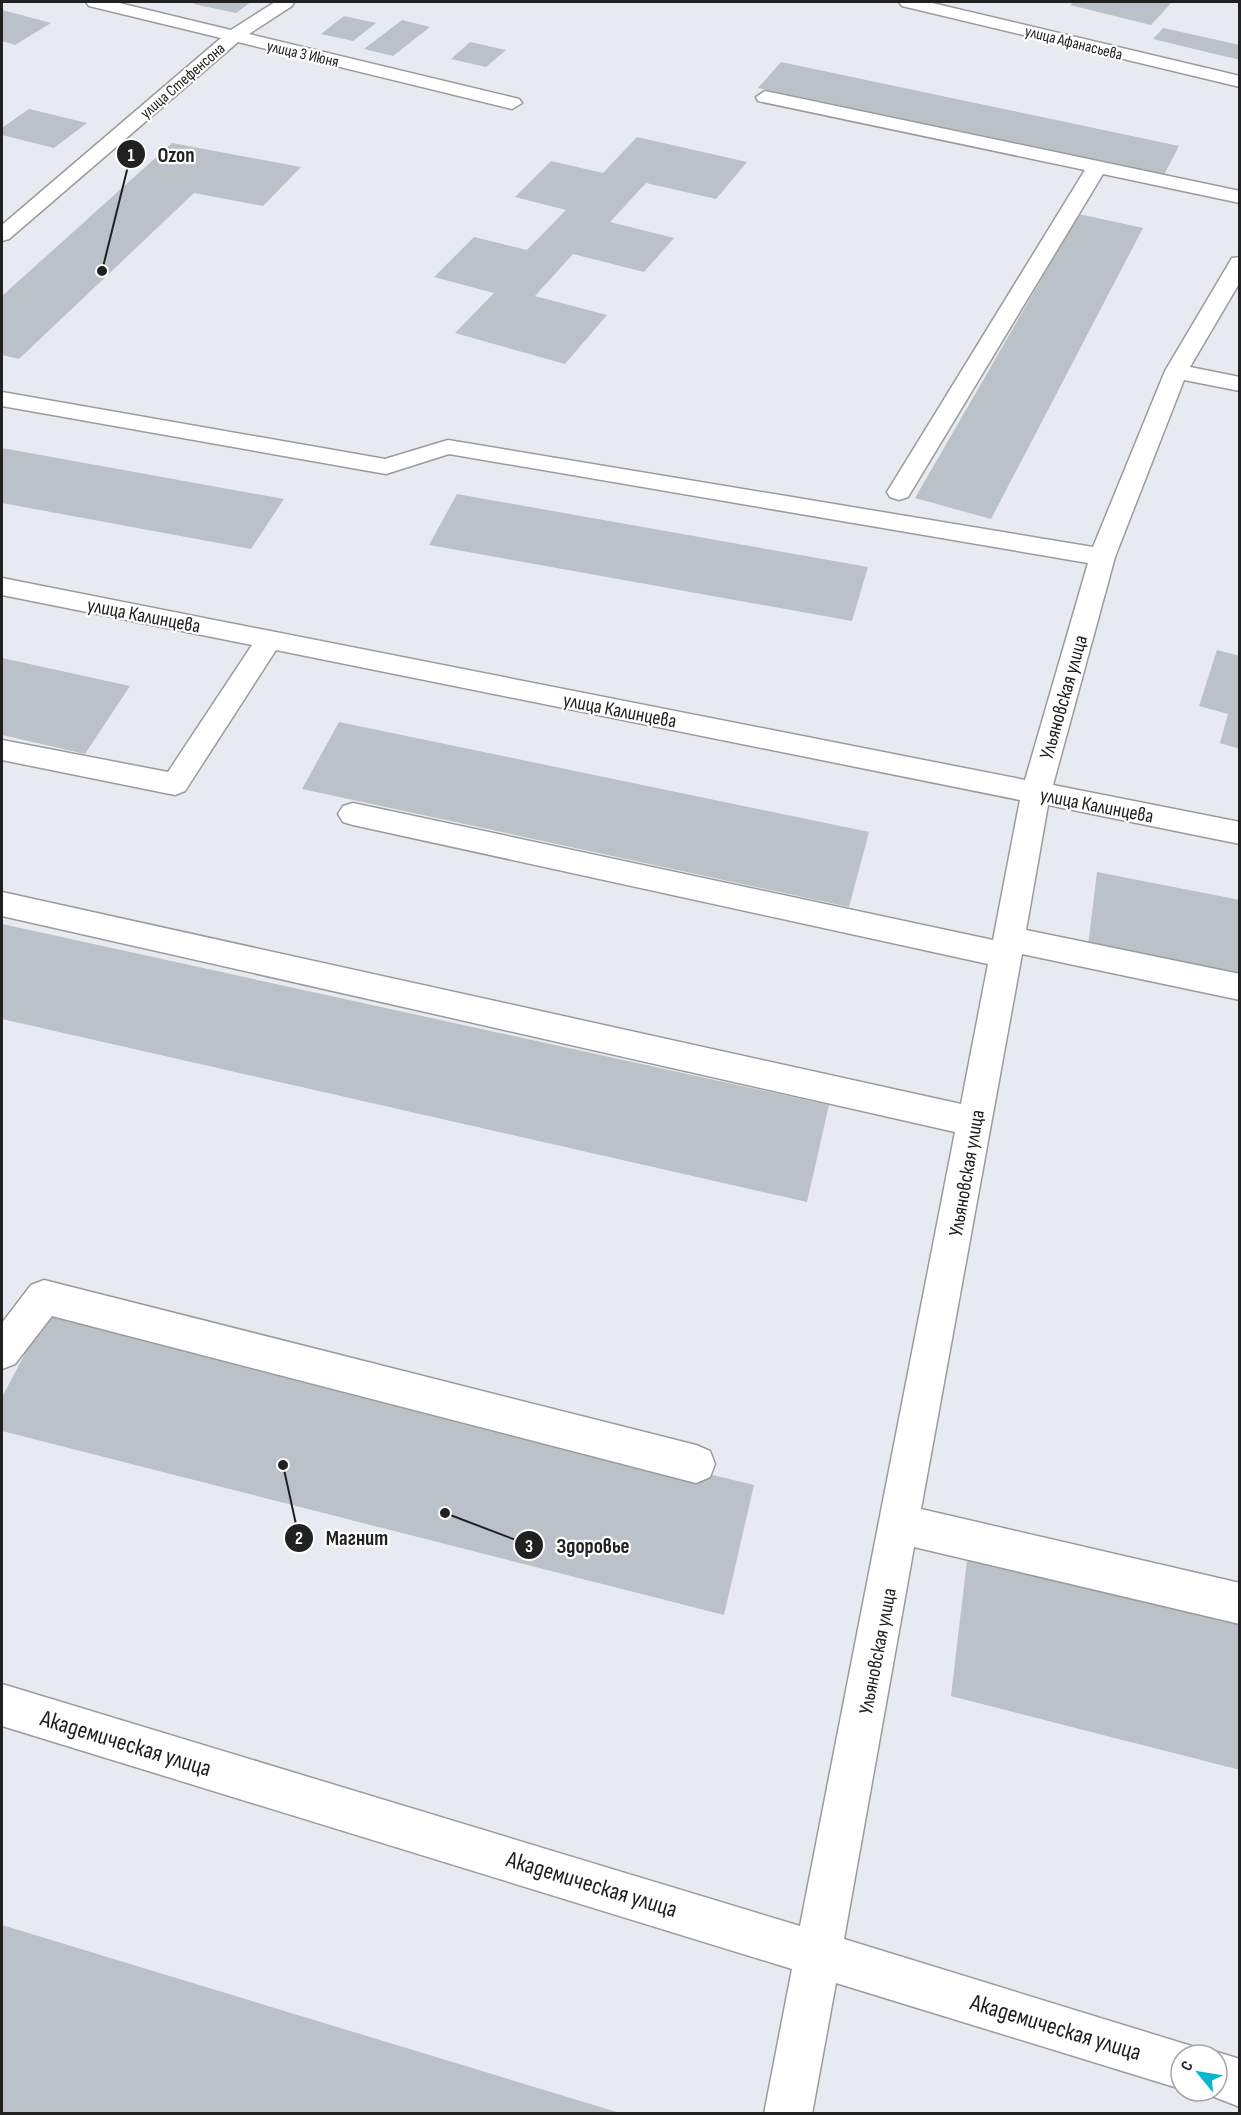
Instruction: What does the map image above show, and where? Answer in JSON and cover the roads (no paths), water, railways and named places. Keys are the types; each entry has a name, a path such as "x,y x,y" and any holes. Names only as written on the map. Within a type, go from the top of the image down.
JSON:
{"street":[{"name":"улица 3 Июня","path":"94,2 512,103"},
{"name":"улица Стефенсона","path":"3,232 234,36 286,2"},
{"name":"улица Афанасьева","path":"908,2 1239,82"},
{"path":"765,97 1239,197"},
{"path":"899,492 1097,167"},
{"name":"Ульяновская улица","path":"788,2114 820,1954 1036,793 1102,557 1176,371 1239,263"},
{"path":"1176,371 1239,384"},
{"path":"2,399 386,467 448,447 602,471 1102,557"},
{"name":"улица Калинцева","path":"2,586 1239,833"},
{"path":"2,750 175,784 269,640"},
{"path":"353,814 1007,947 1239,987"},
{"path":"2,904 975,1122"},
{"path":"2,1352 44,1298 696,1464"},
{"path":"900,1524 1239,1604"},
{"name":"Академическая улица","path":"2,1706 1169,2061"}],"place":[{"name":"Ozon","path":"102,271"},
{"name":"Магнит","path":"283,1465"},
{"name":"Здоровье","path":"445,1513"}]}
